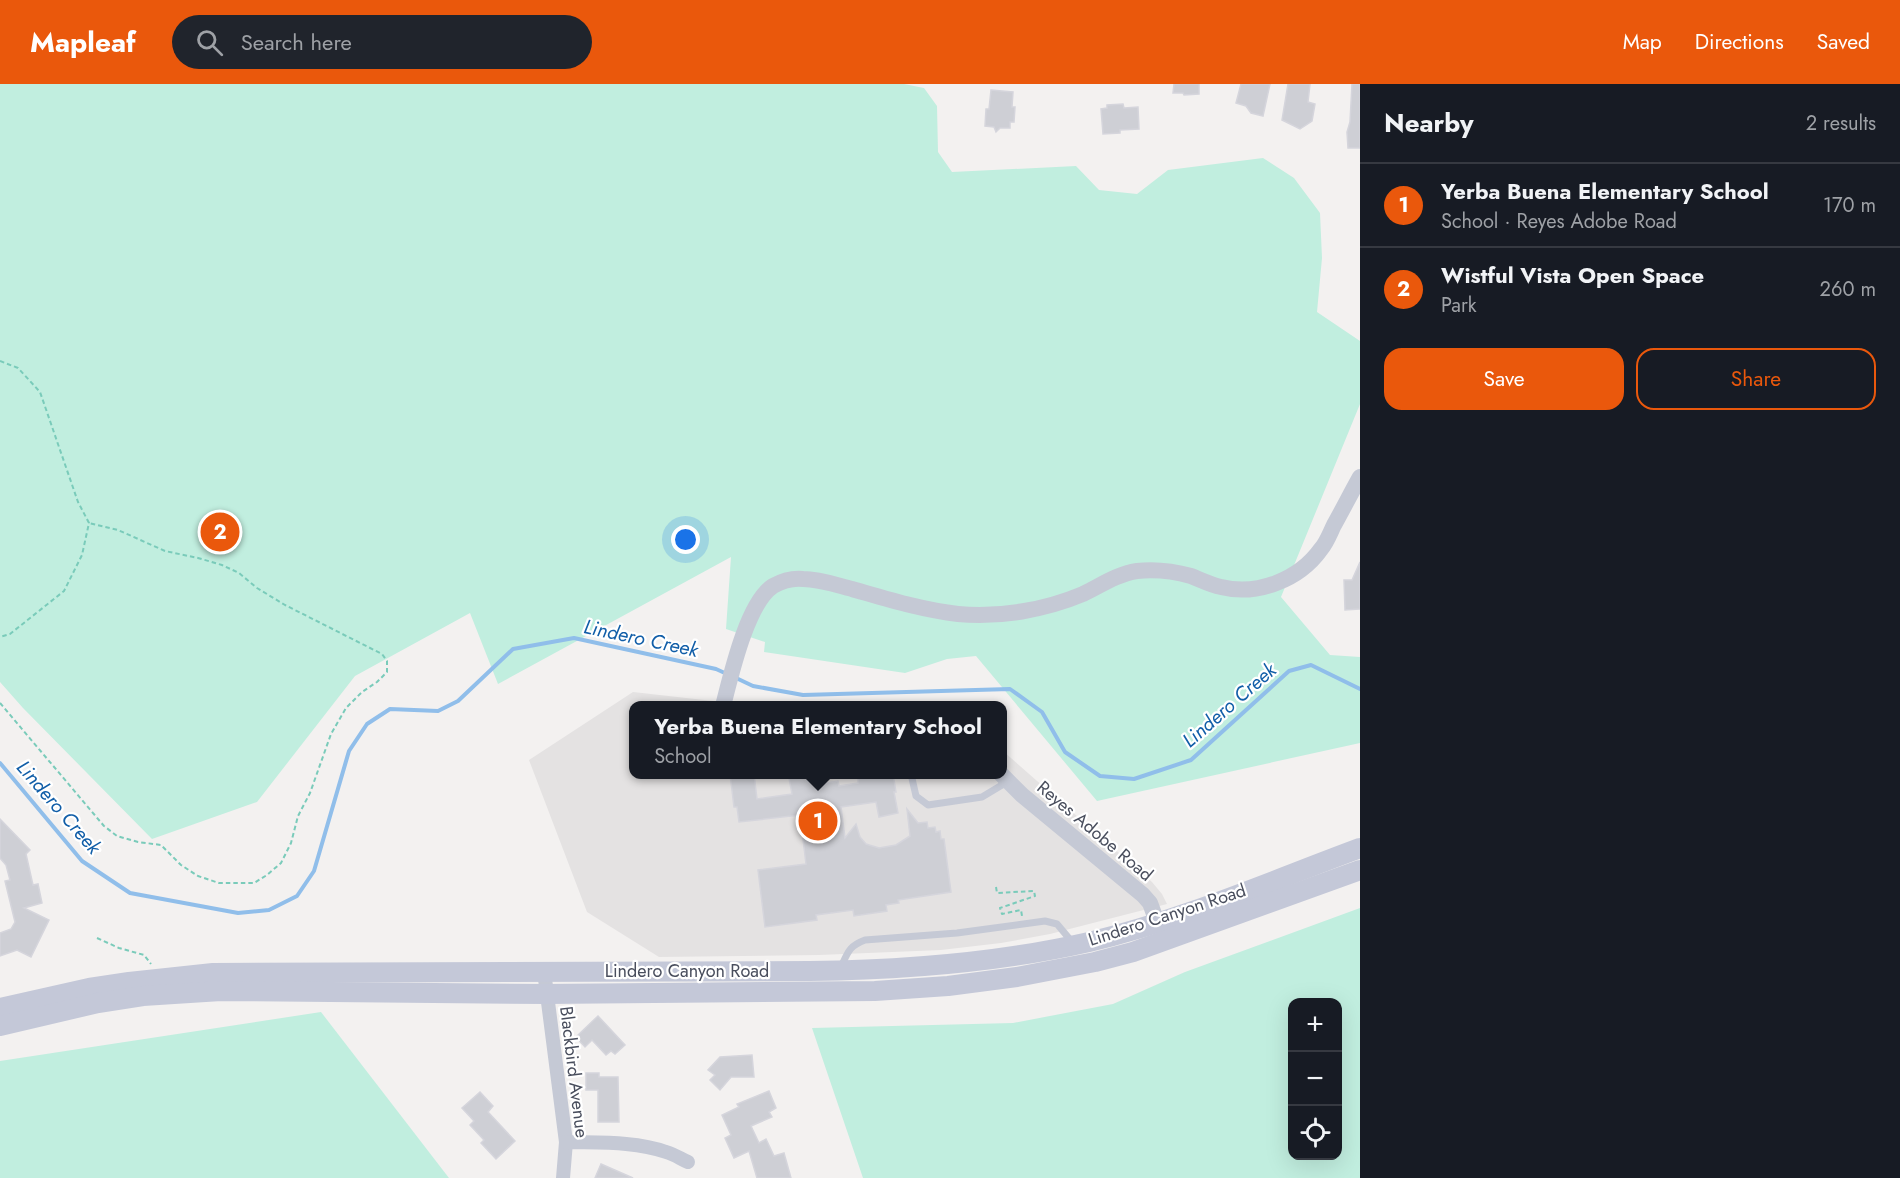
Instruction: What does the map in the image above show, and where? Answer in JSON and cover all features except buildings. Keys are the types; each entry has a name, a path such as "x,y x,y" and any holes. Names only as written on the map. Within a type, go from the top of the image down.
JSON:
{"main road":[{"name":"Lindero Canyon Road","path":"0,1008 89,988 213,973 839,971 946,965 1014,957 1074,945 1157,922 1360,848"},
{"name":"Lindero Canyon Road","path":"0,1026 98,1003 184,993 546,994 875,991 948,986 1017,977 1133,952 1360,870"},
{"path":"1276,879 1283,898"}],"street":[{"path":"725,701 751,613 762,595 774,585 786,580 819,581 918,607 960,614 994,614 1051,605 1134,572 1172,571 1221,587 1248,590 1266,587 1286,579 1305,567 1322,549 1360,477"},
{"name":"Reyes Adobe Road","path":"1005,779 1143,895 1150,903 1157,922"},
{"name":"Blackbird Avenue","path":"544,971 566,1142 563,1178"},
{"path":"566,1142 647,1148 666,1152 688,1162"}],"lane":[{"path":"912,779 916,796 928,805 982,797 1003,779"},
{"path":"839,971 850,948 866,940 957,933 1045,921 1058,924 1074,945"}],"path":[{"path":"0,360 18,368 40,392 78,502 89,523 82,555 64,591 10,634 0,637"},
{"path":"0,703 104,826 117,836 161,845 181,865 198,876 219,883 254,883 267,876 281,863 291,843 298,816 310,793 331,734 346,708 387,672 387,661 382,654 285,605 238,573 198,558 165,551 118,530 89,523"},
{"path":"996,887 997,893 1034,891 1035,896 1000,908 1002,914 1021,910 1023,924"},
{"path":"97,938 119,948 144,955 151,962 155,979"}],"shaded area":[{"path":"633,692 713,701 629,701 629,779 1007,779 1007,755 1152,882 1167,904 1050,934 941,950 819,955 659,957 587,912 529,760"}],"green space":[{"path":"0,84 904,84 924,88 937,106 938,152 952,172 1076,166 1099,190 1137,194 1168,170 1263,158 1294,178 1320,213 1322,258 1317,312 1360,341 1360,404 1281,597 1330,655 1360,657 1360,743 1097,801 976,656 947,659 905,673 764,652 765,642 726,629 731,557 498,684 470,613 355,676 257,802 152,839 0,682"},
{"path":"1360,908 1360,1178 863,1178 812,1028 1013,1023 1113,1004 1185,972"},
{"path":"321,1012 449,1178 0,1178 0,1061"}],"waterway":[{"name":"Lindero Creek","path":"0,763 82,861 130,893 238,913 269,910 297,896 314,871 349,751 367,724 390,709 438,711 458,701 513,649 574,638 716,669 727,674"},
{"name":"Lindero Creek","path":"734,677 753,686 803,695 1010,689 1042,712 1065,752 1100,776 1134,779 1191,760 1289,671 1311,665 1360,689"}],"place":[{"name":"Wistful Vista Open Space","path":"220,532"},
{"name":"Yerba Buena Elementary School","path":"818,821"}]}
